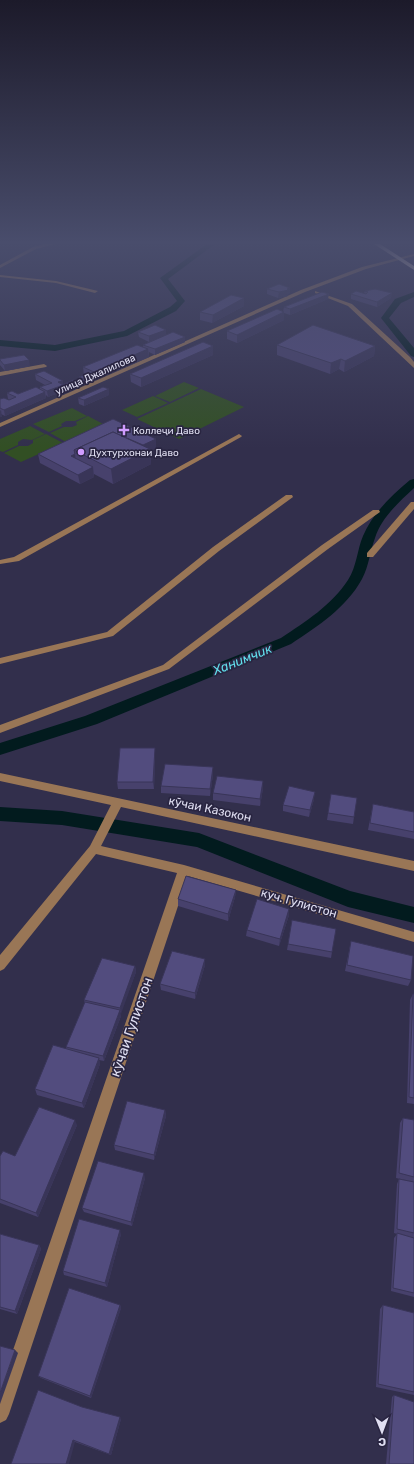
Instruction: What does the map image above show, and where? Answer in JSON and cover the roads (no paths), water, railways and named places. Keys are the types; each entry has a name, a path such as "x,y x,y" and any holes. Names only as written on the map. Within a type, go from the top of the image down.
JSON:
{"street":[{"name":"улица Джалилова","path":"0,425 256,312"},
{"path":"358,312 408,358 414,366"},
{"path":"0,374 44,366"},
{"path":"0,562 16,559 239,436"},
{"path":"0,661 110,634 216,549 289,497"},
{"path":"370,555 414,504"},
{"path":"0,729 166,667 325,547 376,512"},
{"name":"кӯчаи Казокон","path":"0,777 414,866"},
{"path":"0,965 94,849 118,803"},
{"path":"94,849 184,870"},
{"name":"куч. Гулистон","path":"184,870 414,937"},
{"name":"кӯчаи Гулистон","path":"0,1414 184,870"}],"waterway":[{"path":"0,343 55,348 127,333 167,312"},
{"name":"Ханимчик","path":"389,312 385,318 414,354"},
{"name":"Ханимчик","path":"0,749 91,720 286,641 325,613 350,588 362,563 367,541 372,529 388,507 414,482"},
{"name":"Ханимчик","path":"0,814 62,818 199,840 348,899 414,915"}],"place":[{"name":"Коллеҷи Даво","path":"124,430"},
{"name":"Духтурхонаи Даво","path":"81,452"}]}
